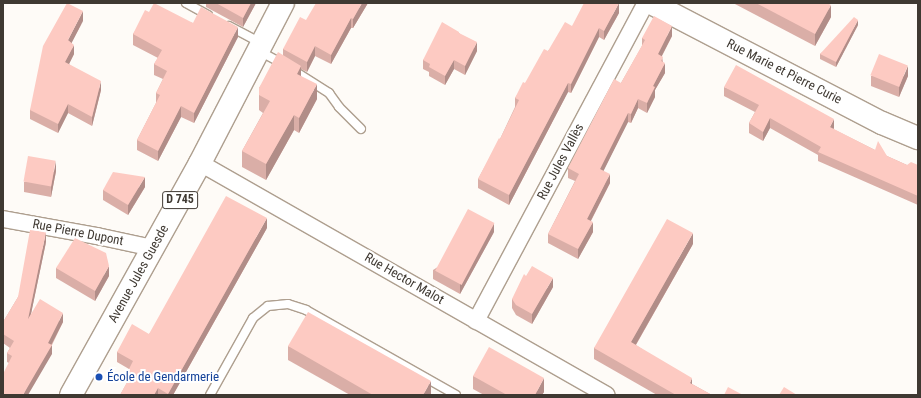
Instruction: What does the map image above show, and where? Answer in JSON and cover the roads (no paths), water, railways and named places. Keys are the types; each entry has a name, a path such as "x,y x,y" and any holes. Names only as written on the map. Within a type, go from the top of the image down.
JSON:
{"main road":[{"name":"Avenue Jules Guesde","path":"71,395 200,164 283,3"},
{"name":"Rue Marie et Pierre Curie","path":"651,3 882,123 918,138"}],"street":[{"name":"Rue Jules Vallès","path":"476,321 646,3"},
{"name":"Rue Hector Malot","path":"200,164 608,395"},
{"name":"Rue Pierre Dupont","path":"3,219 153,248"}],"lane":[{"path":"186,3 217,19 320,86 329,93 339,107 361,129"},
{"path":"210,395 253,318 268,306 288,304 306,310 456,395"}],"place":[{"name":"École de Gendarmerie","path":"99,377"}]}
